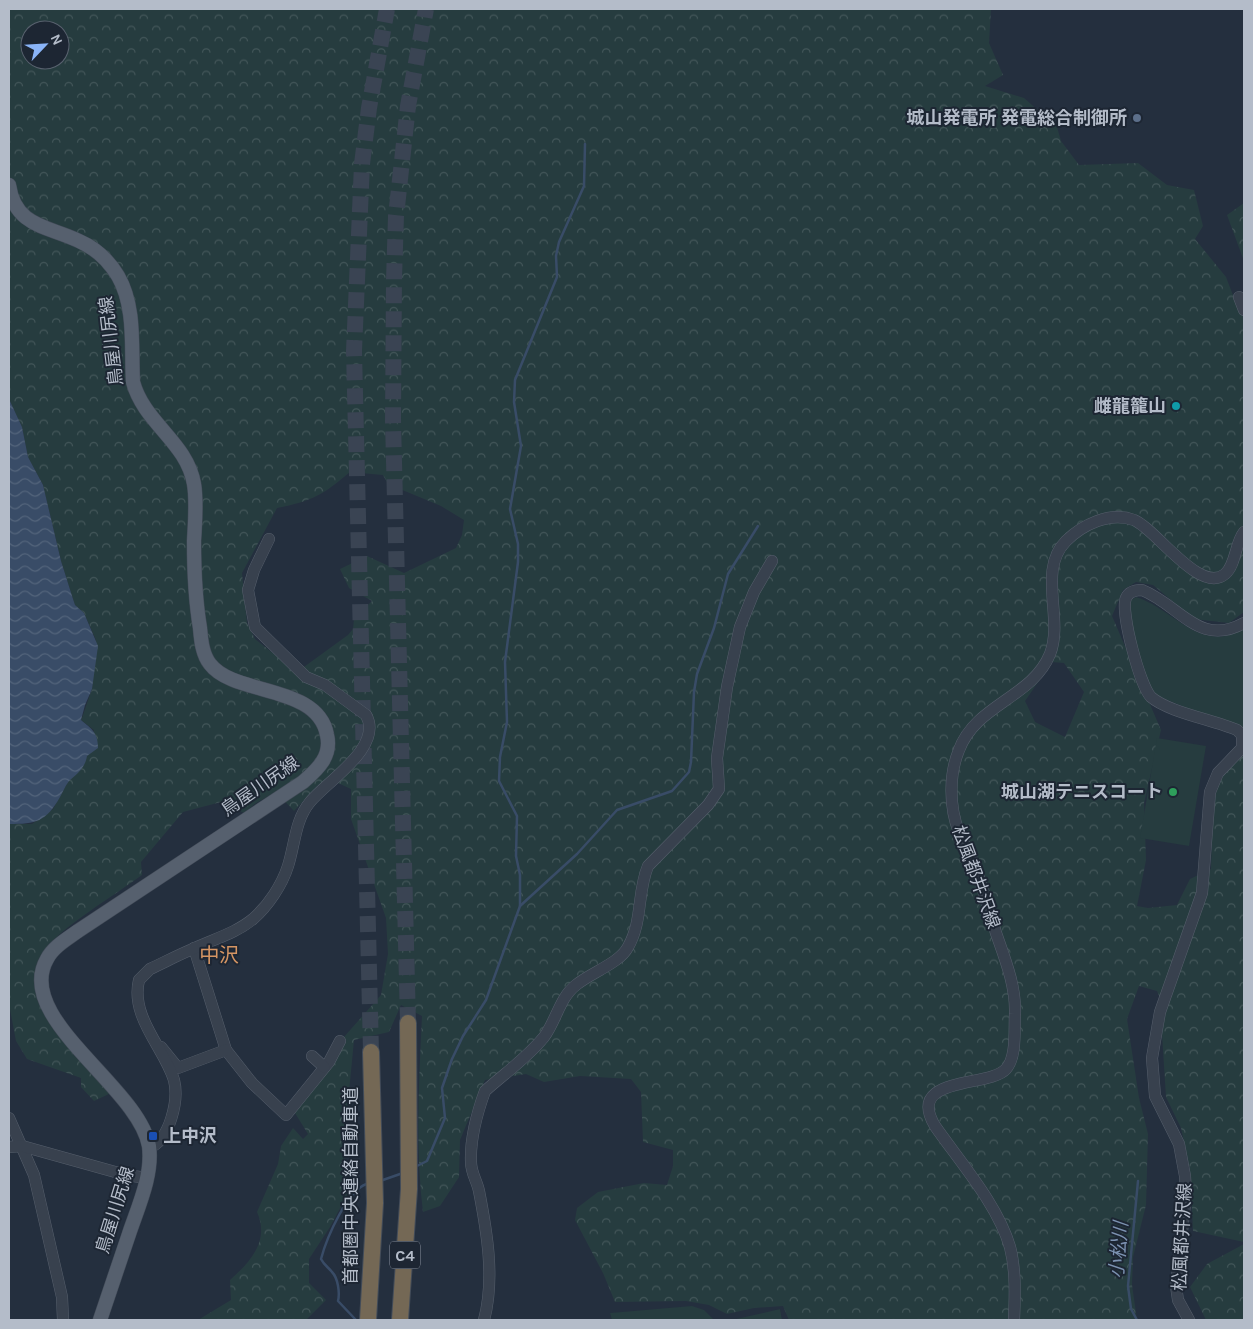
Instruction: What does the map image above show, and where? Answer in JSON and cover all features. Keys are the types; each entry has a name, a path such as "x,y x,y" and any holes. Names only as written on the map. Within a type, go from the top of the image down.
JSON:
{"highway":[{"name":"C4","path":"400,1320 410,1189 408,1023"},
{"name":"首都圏中央連絡自動車道","path":"369,1316 375,1203 371,1052"}],"main road":[{"name":"鳥屋川尻線","path":"9,185 13,200 23,216 45,229 88,246 106,259 122,284 130,314 136,392 147,413 178,446 192,472 195,500 195,592 202,641 207,658 219,672 311,708 320,715 328,736 329,746 324,761 303,782 78,931 47,959 41,979 48,1007 64,1030 138,1118 149,1148 146,1178 100,1320"}],"street":[{"path":"1239,297 1244,310"},
{"name":"松風都井沢線","path":"1014,1320 1013,1262 1005,1233 985,1198 935,1126 930,1114 931,1102 935,1094 941,1089 999,1075 1008,1067 1014,1027 1015,1003 1011,979 974,864 958,832 952,784 955,761 971,727 981,717 1035,678 1046,663 1054,644 1054,561 1056,553 1074,534 1098,521 1109,518 1133,520 1143,526 1187,566 1198,573 1215,578 1224,574 1229,568 1235,548 1244,532"},
{"path":"149,1148 156,1145 166,1133 173,1109 173,1080 155,1045 142,1011 138,997 139,980 150,969 240,928 262,910 283,878 304,811 310,802 356,758 369,731 369,720 366,715 325,685 306,677 255,627 248,590 254,570 269,538"},
{"path":"484,1320 489,1293 489,1268 478,1189 472,1172 471,1160 474,1127 485,1091 523,1059 544,1036 556,1020 567,994 575,985 625,952 638,926 643,879 648,866 708,806 719,789 717,758 727,687 738,636 754,592 772,561"},
{"name":"松風都井沢線","path":"1189,1320 1178,1300 1176,1286 1186,1195 1184,1160 1155,1096 1152,1058 1160,1012 1202,893 1208,805 1213,780 1236,755 1243,741 1242,736 1237,730 1167,706 1150,696 1144,688 1140,676 1125,613 1125,602 1127,595 1134,590 1142,590 1206,629 1227,630 1244,622"},
{"path":"194,948 226,1050 252,1083 286,1114 324,1068 340,1040"},
{"path":"155,1045 164,1048 178,1068 226,1050"},
{"path":"312,1056 324,1068"},
{"path":"9,1118 34,1176 62,1296 63,1320"},
{"path":"9,1147 22,1146 126,1175 146,1178"}],"green space":[{"path":"9,9 991,9 989,43 1003,75 985,86 1024,98 1057,127 1061,141 1079,165 1138,163 1167,185 1194,190 1203,226 1195,239 1226,277 1239,311 1244,318 1244,612 1229,623 1194,619 1153,585 1136,582 1123,590 1112,616 1161,730 1144,803 1146,860 1137,906 1148,908 1177,905 1190,879 1211,869 1213,809 1219,777 1244,754 1244,1242 1193,1231 1190,1169 1181,1128 1166,1097 1162,1034 1165,1009 1157,991 1139,986 1127,1019 1139,1098 1148,1134 1146,1205 1133,1257 1132,1285 1137,1320 789,1320 783,1306 754,1308 727,1314 709,1305 686,1301 615,1302 603,1273 575,1220 577,1208 598,1192 644,1183 667,1185 673,1166 673,1150 643,1142 641,1092 631,1079 580,1076 544,1082 526,1074 485,1080 460,1140 459,1177 440,1206 423,1212 418,1139 422,1016 401,1005 389,1032 354,1040 343,1154 355,1180 330,1227 309,1259 309,1283 326,1300 306,1320 198,1320 231,1300 230,1280 251,1258 259,1242 261,1232 257,1212 278,1164 281,1146 293,1128 303,1139 308,1134 295,1113 339,1053 344,1037 381,995 388,954 386,918 351,819 351,789 338,783 318,785 294,811 276,792 256,803 244,813 221,802 183,812 141,862 142,875 61,933 43,952 36,967 36,991 45,1013 68,1044 111,1093 94,1101 81,1087 81,1078 27,1059 16,1041 9,1004 9,824 32,824 53,809 69,780 79,771 87,756 94,730 81,720 92,689 96,640 84,613 75,605 61,561 43,485 28,457 22,427 9,399","holes":["350,472 383,475 388,484 441,506 464,520 462,535 456,548 404,573 367,556 340,569 349,588 372,601 354,619 353,629 348,635 297,672 255,639 247,623 242,573 277,508 308,500 324,492","1052,662 1064,663 1084,692 1065,737 1035,722 1025,701"]},
{"path":"1244,203 1244,261 1227,215"},
{"path":"1136,597 1150,603 1188,627 1214,637 1229,635 1244,628 1244,733 1155,695 1146,685 1127,603"},
{"name":"城山湖テニスコート","path":"1157,738 1206,746 1189,846 1140,838"},
{"path":"1244,1244 1244,1320 1206,1320 1190,1287 1207,1264"},
{"path":"692,1306 704,1310 714,1320 612,1320 610,1313"},
{"path":"780,1309 782,1320 732,1320"}],"water":[{"path":"9,399 22,427 28,457 43,485 61,561 75,605 84,613 98,646 92,689 81,720 94,732 98,748 87,756 83,767 69,782 45,817 33,822 9,824"}],"waterway":[{"path":"520,906 520,875 516,856 517,816 499,781 500,757 507,722 505,662 518,562 518,544 510,509 521,446 514,402 515,380 557,277 556,256 559,242 584,186 585,144"},
{"path":"415,1167 427,1161 445,1118 442,1088 452,1059 463,1036 486,1000 520,906 577,854 617,810 672,791 689,772 694,692 697,674 714,628 728,574 758,526"},
{"path":"380,1181 403,1173"},
{"name":"小松川","path":"1137,1320 1131,1309 1128,1286 1138,1181"},
{"path":"356,1320 338,1301 339,1290 336,1278 321,1259 333,1227 346,1203 362,1186 370,1183"}],"tunnel":[{"path":"371,1052 354,351 362,164 369,108 387,9"},
{"path":"408,1023 393,421 394,279 396,216 408,106 426,9"}],"place":[{"name":"城山発電所 発電総合制御所","path":"1137,118"},
{"name":"雌龍籠山","path":"1176,406"},
{"name":"城山湖テニスコート","path":"1173,792"},
{"name":"上中沢","path":"153,1136"}],"district":[{"name":"中沢","path":"219,955"}]}
